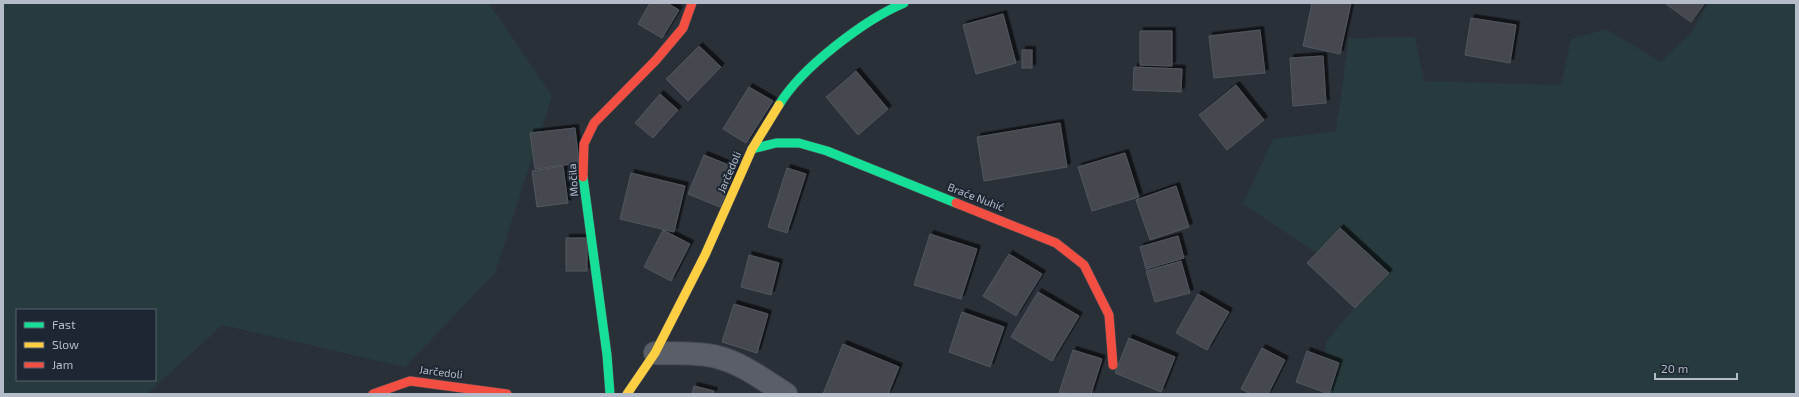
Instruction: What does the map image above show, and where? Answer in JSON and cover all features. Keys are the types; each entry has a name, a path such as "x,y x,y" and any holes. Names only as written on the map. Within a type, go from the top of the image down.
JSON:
{"street":[{"name":"Močila","path":"610,394 607,355 583,178 584,144 594,123 656,60 683,28 692,3"},
{"name":"Jarčedoli","path":"627,394 655,353 708,248 752,149 784,96 813,66 845,39 890,9 904,3"},
{"name":"Braće Nuhić","path":"752,149 776,143 799,143 827,151 1056,243 1084,265 1109,315 1113,364"},
{"path":"655,353 703,354 719,358 755,374 786,394"},
{"name":"Jarčedoli","path":"373,394 410,381 507,394"}],"green space":[{"path":"3,3 489,3 552,96 495,273 405,367 222,325 147,394 3,394"},
{"path":"1708,3 1796,3 1796,394 1322,394 1326,342 1370,288 1243,204 1273,139 1336,131 1349,38 1415,37 1424,81 1561,85 1571,39 1606,29 1661,62 1692,32"}],"building":[{"path":"650,3 667,3 679,10 662,38 638,24"},
{"path":"1312,3 1351,3 1340,54 1303,46"},
{"path":"1705,3 1691,22 1666,4"},
{"path":"1003,14 1016,63 976,74 963,25"},
{"path":"1471,18 1516,25 1510,63 1465,55"},
{"path":"1260,30 1265,73 1214,78 1209,36"},
{"path":"1140,31 1172,31 1172,66 1140,65"},
{"path":"699,46 721,67 688,101 666,79"},
{"path":"1022,50 1032,50 1032,68 1022,68"},
{"path":"1323,56 1326,103 1293,106 1290,58"},
{"path":"1134,67 1182,69 1181,92 1133,90"},
{"path":"856,71 888,109 858,135 826,97"},
{"path":"1236,85 1264,120 1227,150 1199,115"},
{"path":"749,87 773,101 746,143 723,129"},
{"path":"660,94 678,110 653,138 635,123"},
{"path":"1060,123 1067,167 984,181 977,137"},
{"path":"575,128 579,163 535,169 530,133"},
{"path":"1125,153 1139,197 1092,211 1078,167"},
{"path":"704,155 736,168 720,207 688,194"},
{"path":"563,166 568,203 537,207 532,171"},
{"path":"787,168 806,174 787,233 768,227"},
{"path":"631,173 685,186 674,232 620,219"},
{"path":"1176,186 1189,227 1150,240 1136,200"},
{"path":"1340,228 1389,273 1355,308 1307,263"},
{"path":"663,230 690,244 671,281 644,267"},
{"path":"930,234 977,249 961,299 914,285"},
{"path":"1178,236 1184,258 1146,269 1140,247"},
{"path":"566,238 587,238 587,271 566,271"},
{"path":"1009,254 1042,274 1016,316 983,296"},
{"path":"749,255 779,263 771,295 741,287"},
{"path":"1181,261 1190,293 1155,302 1146,271"},
{"path":"1038,292 1079,316 1052,361 1011,337"},
{"path":"1198,294 1229,312 1207,350 1176,333"},
{"path":"734,304 768,314 757,353 722,342"},
{"path":"962,312 1004,327 990,367 949,352"},
{"path":"1129,338 1175,357 1161,392 1115,373"},
{"path":"843,344 899,367 888,394 823,394"},
{"path":"1262,348 1285,360 1268,394 1251,394 1241,389"},
{"path":"1073,350 1102,359 1091,394 1059,393"},
{"path":"1307,351 1339,363 1329,394 1296,382"},
{"path":"694,386 714,391 713,394 692,394"}],"traffic: fast":[{"path":"779,105 802,76 835,46 871,21 904,3"},
{"path":"752,149 776,143 799,143 827,151 956,203"},
{"path":"583,177 607,355 610,394"}],"traffic: slow":[{"path":"627,394 655,353 705,255 752,149 779,105"}],"traffic: jam":[{"path":"583,177 584,144 594,123 656,60 683,28 692,3"},
{"path":"956,203 1056,243 1084,265 1109,315 1113,365"},
{"path":"373,394 410,381 507,394"}]}
